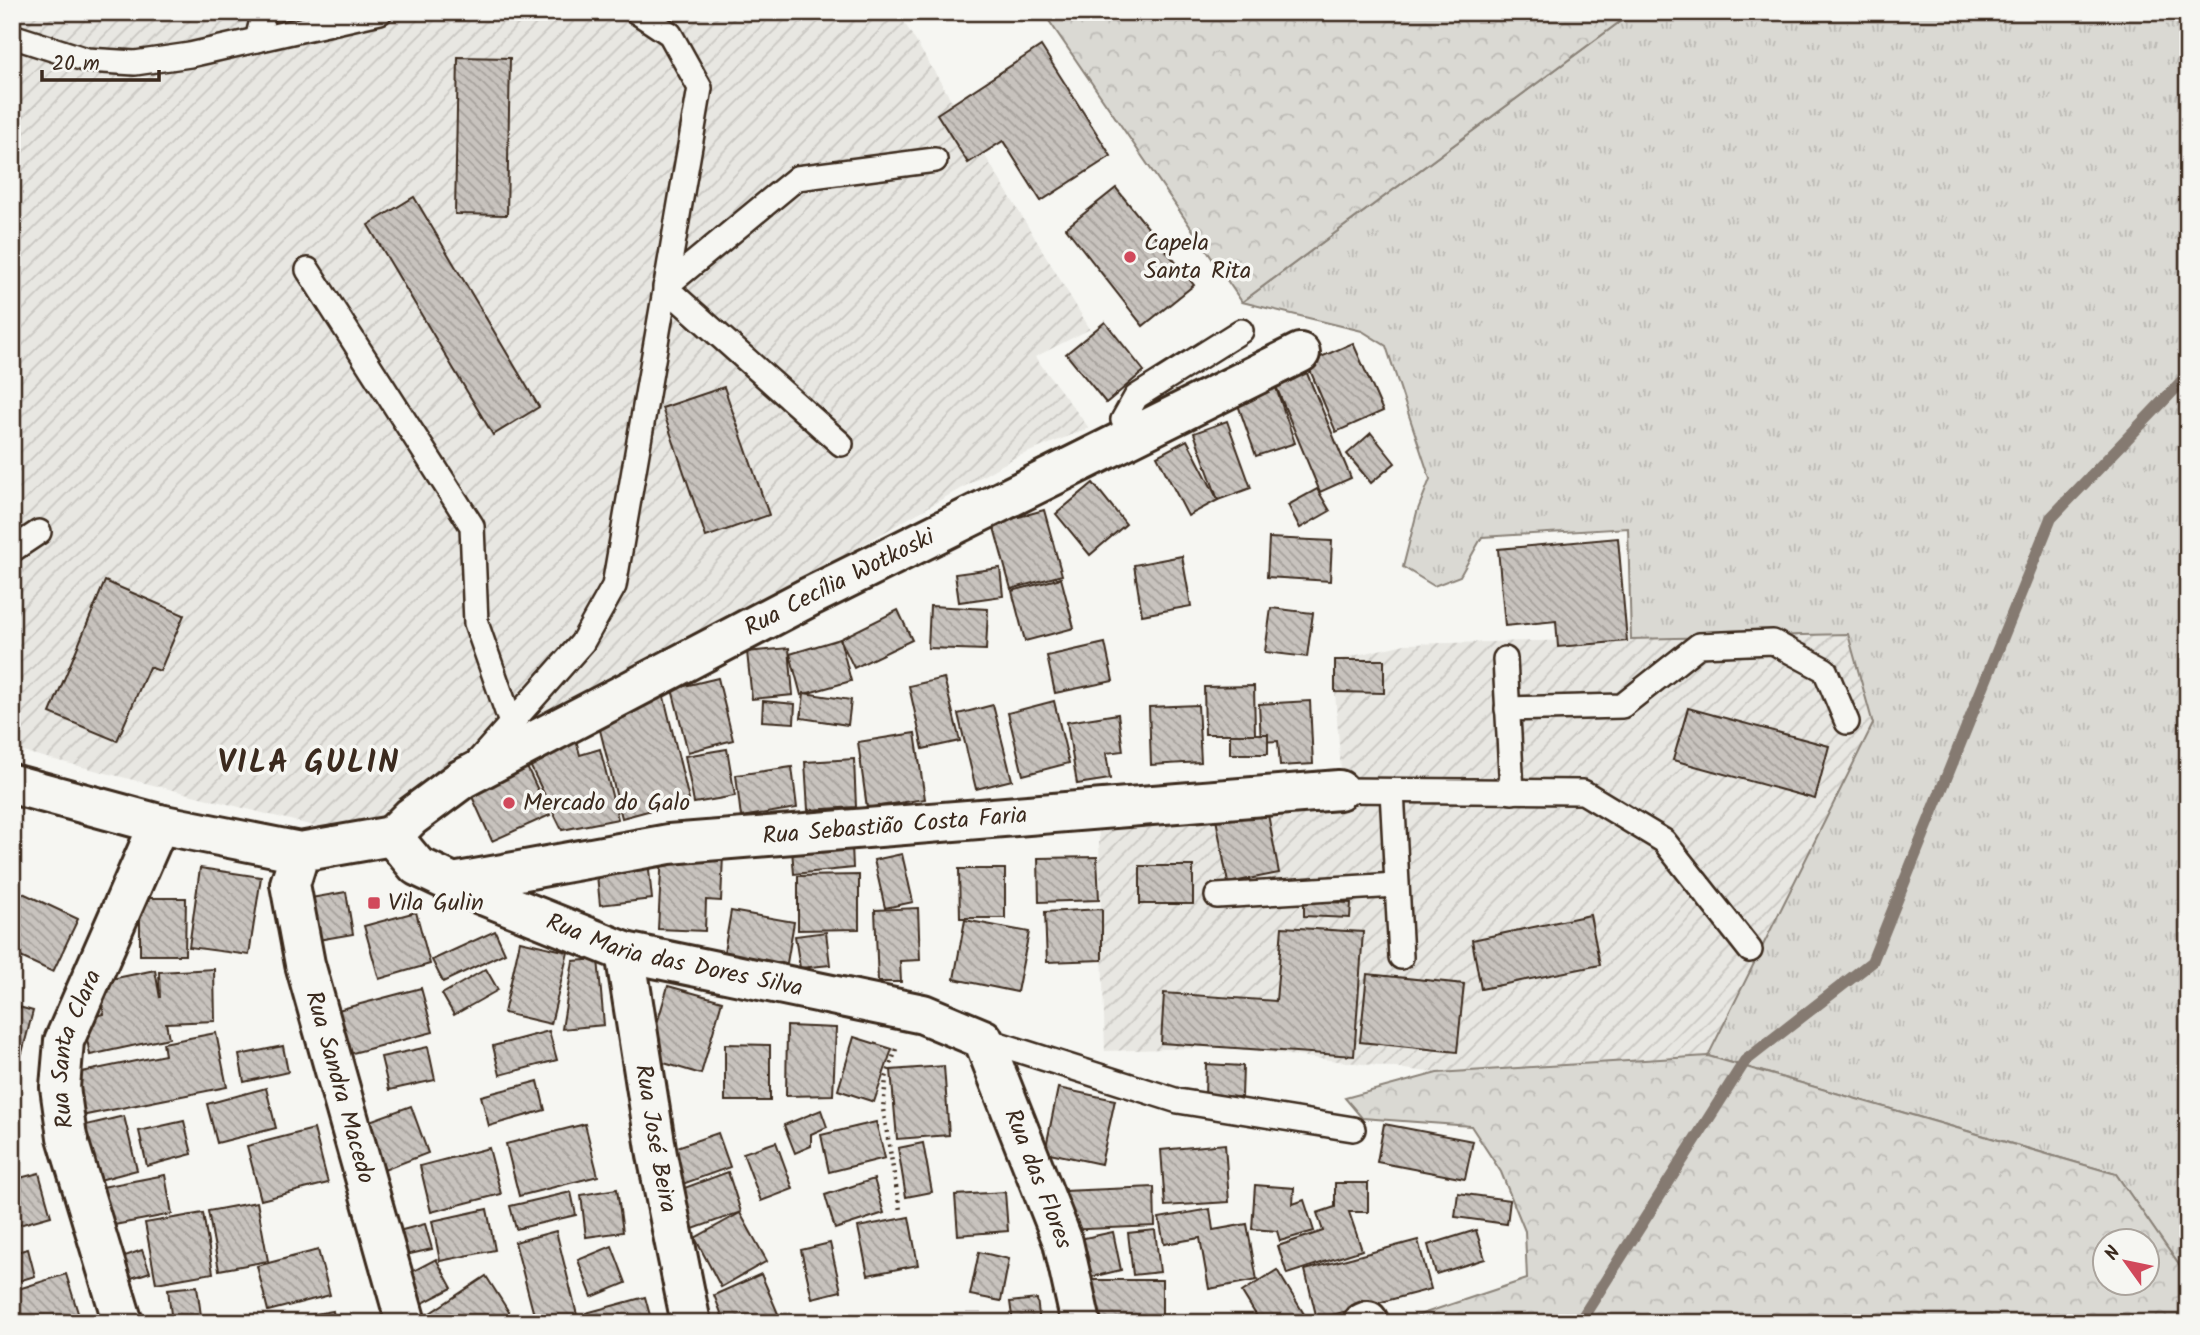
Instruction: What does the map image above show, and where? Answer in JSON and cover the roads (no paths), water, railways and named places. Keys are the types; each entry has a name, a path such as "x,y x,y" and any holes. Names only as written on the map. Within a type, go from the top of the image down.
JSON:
{"street":[{"name":"Rua Cecília Wotkoski","path":"392,836 411,817 462,779 809,597 1300,353"},
{"path":"12,784 159,824 300,852 392,836"},
{"name":"Rua Sebastião Costa Faria","path":"453,883 669,844 1339,790"},
{"name":"Rua Santa Clara","path":"122,1323 67,1137 60,1087 64,1041 159,824"},
{"name":"Rua Maria das Dores Silva","path":"392,836 417,866 625,952 923,1014 983,1039"},
{"name":"Rua Sandra Macedo","path":"300,852 290,884 305,964 407,1323"},
{"name":"Rua José Beira","path":"625,952 657,1155 691,1323"},
{"name":"Rua das Flores","path":"983,1039 1063,1242 1081,1323"}],"lane":[{"path":"257,40 264,12"},
{"path":"12,36 88,60 135,63 190,55 380,12"},
{"path":"462,779 582,643 614,586 700,88 670,34 637,12"},
{"path":"665,287 796,178 935,160"},
{"path":"308,270 472,526 476,623 511,723"},
{"path":"665,287 841,444"},
{"path":"1133,437 1123,420 1136,397 1241,331"},
{"path":"12,550 39,532"},
{"path":"1507,709 1622,706 1699,645 1773,642 1825,670 1847,722"},
{"path":"1505,659 1512,792"},
{"path":"1339,790 1583,792 1664,841 1750,950"},
{"path":"1392,791 1401,957"},
{"path":"1217,896 1396,885"},
{"name":"Rua Maria das Dores Silva","path":"983,1039 1178,1101 1353,1129"}],"waterway":[{"path":"1579,1323 1745,1061 1872,962 2051,518 2188,375"}],"place":[{"name":"Capela Santa Rita","path":"1130,257"},
{"name":"Mercado do Galo","path":"509,803"},
{"name":"Vila Gulin","path":"374,903"}],"district":[{"name":"VILA GULIN","path":"309,763"}]}
